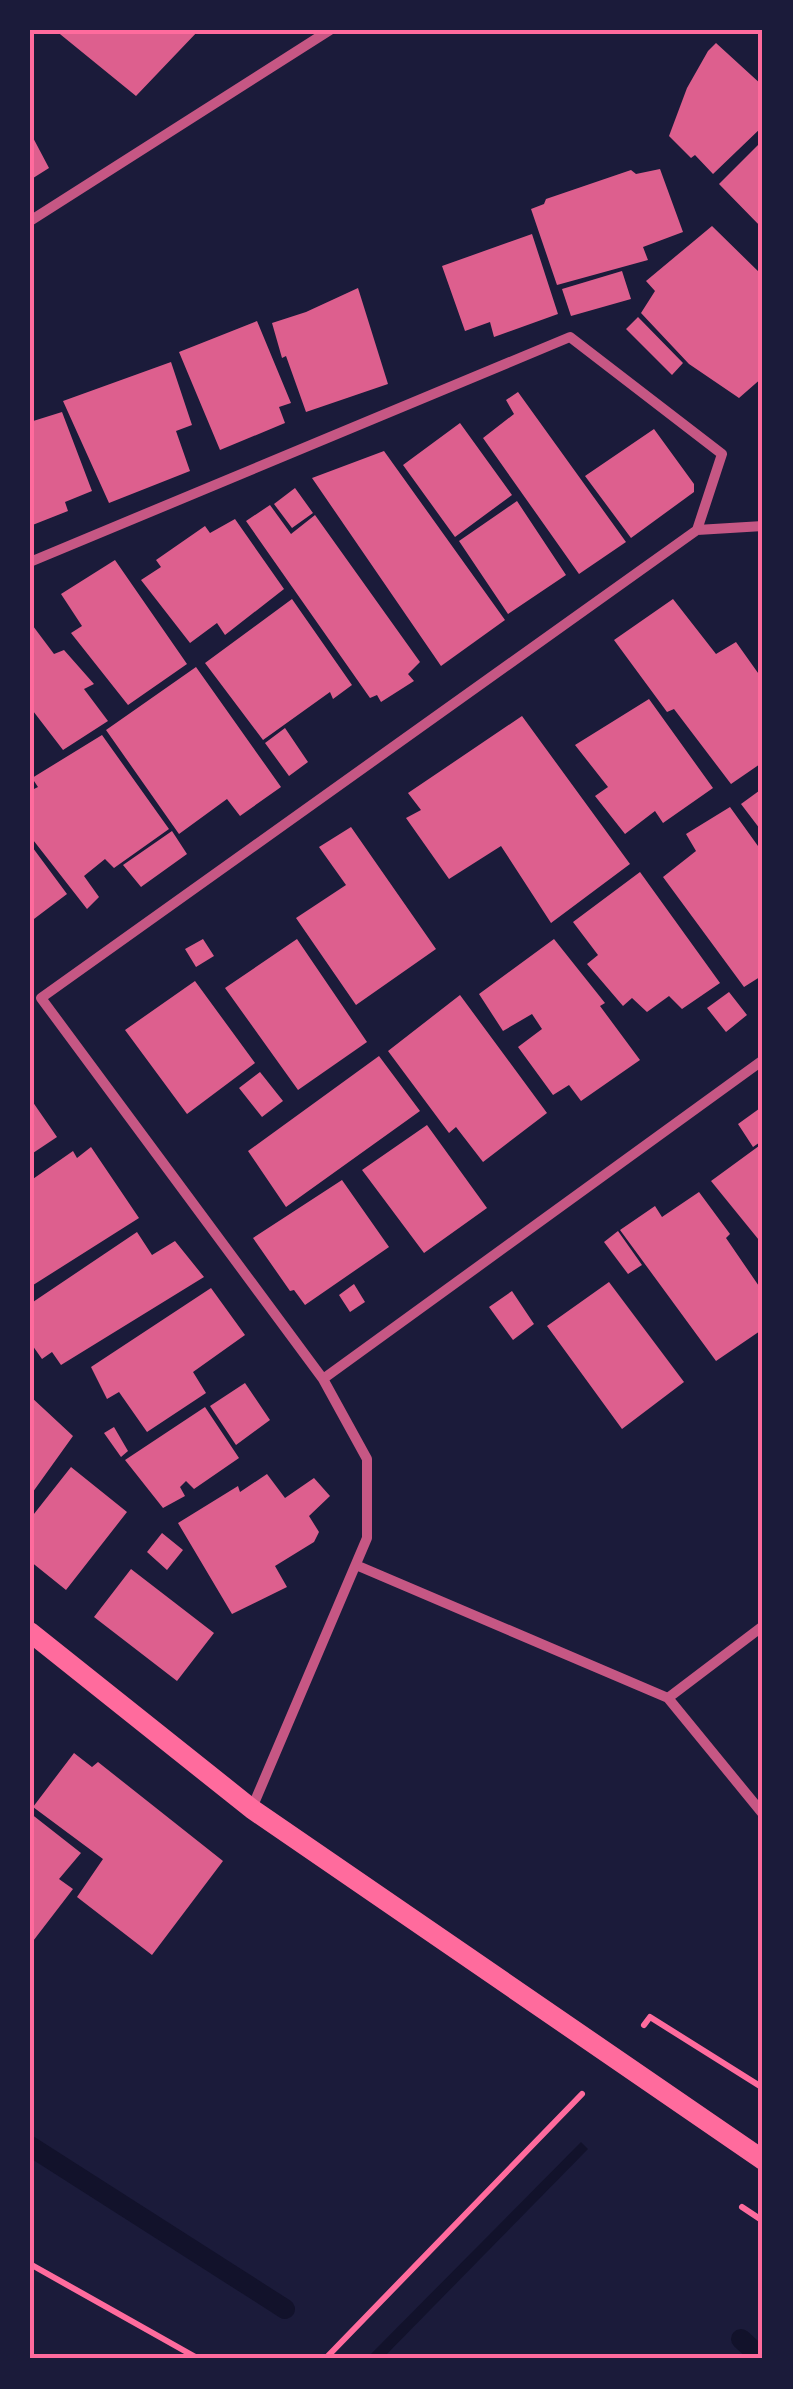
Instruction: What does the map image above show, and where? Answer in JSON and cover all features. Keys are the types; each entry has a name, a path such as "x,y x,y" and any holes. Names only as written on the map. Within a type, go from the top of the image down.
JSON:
{"main road":[{"path":"30,1632 252,1809 763,2160"}],"street":[{"path":"30,221 330,30"},
{"path":"30,562 570,337 722,454 697,530"},
{"path":"30,1006 697,530 763,526"},
{"path":"41,998 323,1379 367,1459 367,1538 252,1809"},
{"path":"323,1379 763,1060"},
{"path":"356,1565 668,1698 763,1814"},
{"path":"668,1698 763,1626"}],"path":[{"path":"325,2359 581,2095"},
{"path":"30,2264 199,2359"}],"shaded area":[{"path":"581,2142 588,2149 382,2359 366,2359"}],"building":[{"path":"55,30 199,30 136,96"},
{"path":"716,43 763,86 763,126 713,174 669,136 687,88"},
{"path":"30,132 49,168 30,180"},
{"path":"763,140 763,229 719,184"},
{"path":"660,169 683,232 643,247 648,260 557,285 531,209 544,204 546,199 631,170 636,174"},
{"path":"712,226 763,276 763,377 739,398 689,364 641,313 655,291 646,281"},
{"path":"532,234 558,314 494,337 490,322 465,331 442,266"},
{"path":"622,271 631,299 571,316 562,289"},
{"path":"358,288 388,384 306,412 286,356 282,358 272,323"},
{"path":"638,317 683,363 672,375 626,329"},
{"path":"257,321 291,403 279,407 285,423 220,450 179,352"},
{"path":"171,362 192,425 176,431 190,471 109,503 63,401"},
{"path":"518,392 626,542 579,574 483,438 514,414 506,400"},
{"path":"62,412 92,491 65,502 68,511 30,526 30,422"},
{"path":"460,423 512,495 455,537 403,465"},
{"path":"654,429 694,484 694,492 631,538 585,476"},
{"path":"384,451 505,620 441,666 312,478"},
{"path":"295,488 313,513 292,528 274,504"},
{"path":"517,501 566,575 508,614 459,541"},
{"path":"270,505 291,534 315,515 420,662 408,674 414,681 381,702 377,695 370,698 246,521"},
{"path":"235,519 284,589 225,635 217,623 190,643 141,580 161,567 156,560 205,526 210,533"},
{"path":"115,560 187,664 128,705 71,633 82,626 61,594"},
{"path":"292,599 352,685 333,699 330,692 263,740 205,663"},
{"path":"673,599 716,654 736,642 763,680 763,762 731,784 674,709 667,712 614,640"},
{"path":"30,622 54,654 64,650 94,684 84,689 108,721 63,750 30,707"},
{"path":"196,667 281,787 240,816 227,799 179,834 106,730"},
{"path":"649,699 713,788 663,823 655,811 625,834 595,796 608,787 575,745"},
{"path":"522,716 630,864 551,923 501,846 449,879 406,818 421,810 408,793"},
{"path":"285,728 308,762 289,776 265,743"},
{"path":"102,735 169,829 114,868 105,859 84,876 99,897 87,909 30,836 30,791 38,787 32,778"},
{"path":"763,788 763,833 741,804"},
{"path":"730,807 763,853 763,975 744,987 663,877 696,851 686,834"},
{"path":"351,827 436,949 356,1005 296,918 346,885 319,847"},
{"path":"172,831 187,854 141,887 123,865"},
{"path":"30,844 67,894 30,922"},
{"path":"640,872 720,983 682,1009 669,996 647,1012 632,998 623,1006 587,964 598,955 573,922"},
{"path":"203,939 214,956 196,967 185,949"},
{"path":"297,939 367,1042 298,1090 225,988"},
{"path":"554,939 605,1003 600,1006 640,1060 581,1101 569,1085 553,1095 518,1047 542,1029 532,1014 503,1031 479,994"},
{"path":"195,981 255,1063 187,1114 125,1030"},
{"path":"729,992 747,1015 726,1032 707,1008"},
{"path":"460,995 547,1113 483,1162 456,1127 449,1133 388,1051"},
{"path":"379,1056 420,1111 286,1207 248,1151"},
{"path":"260,1072 283,1101 262,1117 239,1088"},
{"path":"30,1098 57,1137 30,1155"},
{"path":"763,1106 763,1140 753,1147 738,1124"},
{"path":"427,1125 487,1208 424,1253 362,1170"},
{"path":"763,1143 763,1245 711,1181"},
{"path":"91,1147 139,1218 30,1287 30,1181 73,1151 77,1158"},
{"path":"342,1180 389,1247 305,1305 294,1290 290,1291 253,1238"},
{"path":"699,1192 730,1234 726,1238 763,1292 763,1329 716,1361 620,1230 655,1206 662,1217"},
{"path":"618,1231 642,1265 628,1274 604,1242"},
{"path":"137,1232 152,1255 175,1241 204,1277 61,1365 52,1352 42,1359 30,1342 30,1304"},
{"path":"609,1282 684,1382 622,1429 547,1326"},
{"path":"354,1284 365,1302 350,1312 339,1295"},
{"path":"211,1288 245,1335 193,1372 206,1393 147,1432 119,1392 107,1399 91,1367"},
{"path":"512,1291 534,1324 513,1340 489,1307"},
{"path":"245,1383 270,1420 236,1445 210,1406"},
{"path":"30,1396 73,1436 30,1496"},
{"path":"205,1407 239,1458 194,1489 186,1481 180,1487 185,1496 163,1508 125,1460"},
{"path":"114,1427 128,1451 121,1457 104,1433"},
{"path":"71,1467 127,1512 66,1590 30,1561 30,1519"},
{"path":"267,1474 285,1498 314,1478 330,1496 309,1516 319,1532 314,1542 275,1566 287,1587 232,1614 178,1523 238,1486 240,1492"},
{"path":"162,1533 183,1550 167,1570 147,1552"},
{"path":"131,1569 214,1633 177,1681 94,1617"},
{"path":"74,1753 92,1767 98,1762 223,1861 152,1955 77,1897 103,1859 33,1807"},
{"path":"30,1813 81,1853 59,1879 73,1889 30,1945"}],"waterway":[{"path":"30,2146 285,2309"},
{"path":"741,2339 763,2359"}]}
